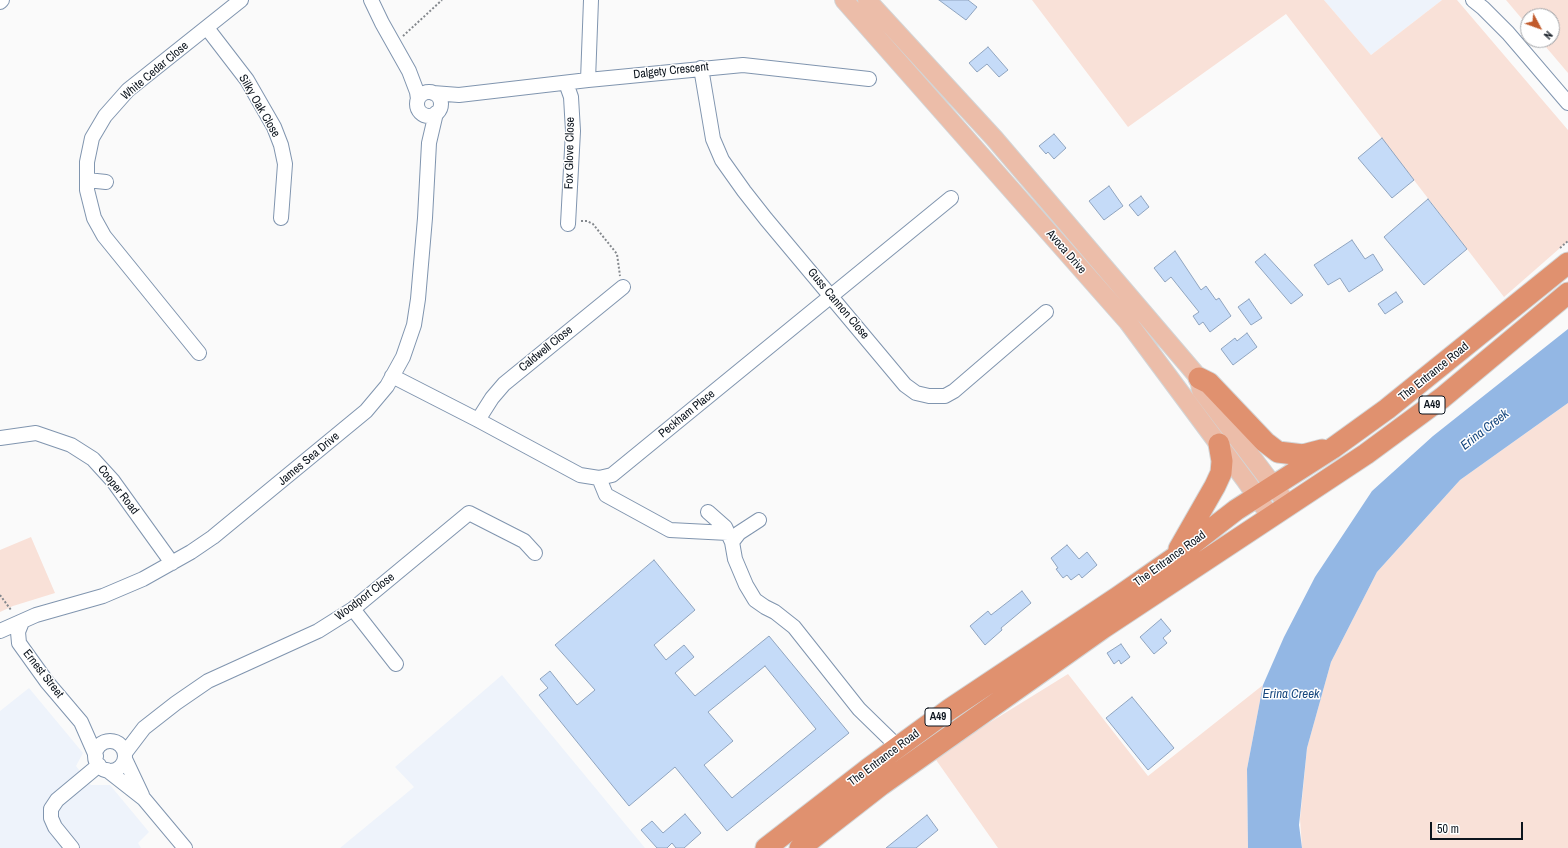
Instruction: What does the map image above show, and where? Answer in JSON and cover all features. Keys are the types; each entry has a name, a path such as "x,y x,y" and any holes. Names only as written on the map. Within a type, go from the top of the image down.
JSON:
{"highway":[{"name":"The Entrance Road","path":"766,848 950,709 1118,597 1174,558 1236,510 1333,448 1398,401 1568,263"},
{"name":"The Entrance Road","path":"800,848 881,785 1103,628 1366,454 1442,398 1568,293"},
{"path":"1198,378 1209,383 1265,442 1278,452 1303,455 1333,448"},
{"path":"1174,558 1221,473 1222,461 1219,444"}],"main road":[{"name":"Avoca Drive","path":"844,0 1128,322 1219,444 1265,491 1288,505"},
{"name":"Avoca Drive","path":"867,0 994,138 1198,378 1201,390 1265,491 1270,517"}],"street":[{"name":"White Cedar Close","path":"199,353 104,236 94,218 87,190 87,162 92,138 105,116 128,90 241,0"},
{"path":"371,0 404,63 426,95 439,97 433,112 421,113 417,107 426,95"},
{"path":"588,80 591,0"},
{"path":"1473,0 1508,33 1568,103"},
{"name":"Silky Oak Close","path":"207,28 246,80 274,127 281,145 285,164 281,218"},
{"name":"Dalgety Crescent","path":"426,95 474,94 588,80 743,65 869,79"},
{"name":"Guss Cannon Close","path":"701,68 712,139 722,160 744,191 905,385 916,393 929,396 945,396 954,391 1046,312"},
{"name":"Fox Glove Close","path":"566,83 571,97 573,131 568,224"},
{"name":"Dalgety Crescent","path":"433,112 448,101 474,94"},
{"name":"James Sea Drive","path":"0,631 39,614 103,596 143,579 172,563 213,537 366,411 387,386 403,357 414,325 418,299 429,143 433,112"},
{"path":"87,180 106,182"},
{"name":"Peckham Place","path":"599,478 612,475 951,198"},
{"name":"Caldwell Close","path":"478,420 492,398 504,384 623,287"},
{"path":"392,376 580,475 599,478 606,495 670,530 730,538 739,534 759,520"},
{"name":"Cooper Road","path":"0,438 36,433 71,445 93,459 113,481 172,563"},
{"path":"708,512 725,527 746,585 755,600 775,612 794,627 859,709 898,747"},
{"name":"Woodport Close","path":"112,741 128,737 144,728 176,703 208,681 318,630 353,609 469,514 524,541 535,553"},
{"path":"353,609 396,664"},
{"name":"Ernest Street","path":"22,622 18,632 19,643 47,682 81,722 101,764 144,798 185,848"},
{"name":"Ernest Street","path":"81,722 112,741"},
{"name":"Woodport Close","path":"125,756 144,728"},
{"path":"112,741 119,743 123,747 125,756 121,766 118,769 101,764 98,747 101,744 112,741"},
{"name":"Ernest Street","path":"125,756 144,798"},
{"path":"72,848 55,827 51,818 51,809 57,800 101,764"}],"path":[{"path":"402,37 442,0"},
{"path":"568,224 587,220 593,224 617,254 618,264"},
{"path":"0,595 11,610"}],"shaded area":[{"path":"1032,0 1324,0 1371,55 1442,0 1457,0 1568,130 1568,241 1504,297 1286,14 1128,127"},
{"path":"1324,0 1442,0 1371,55"},
{"path":"1506,0 1568,0 1568,73 1547,48 1560,48 1560,8 1520,8 1520,17"},
{"path":"1568,403 1568,848 1302,848 1300,819 1307,748 1331,662 1377,572 1460,480"},
{"path":"31,537 55,593 13,606 0,612 0,550"},
{"path":"1068,674 1148,776 1263,685 1247,769 1248,848 998,848 934,757"},
{"path":"502,675 645,848 340,848 414,787 395,767"},
{"path":"29,688 83,753 76,766 91,785 110,785 149,832 138,843 141,848 0,848 0,711"}],"water":[{"name":"Erina Creek","path":"1568,329 1568,403 1460,480 1377,572 1331,662 1307,748 1299,825 1302,848 1248,848 1247,769 1263,685 1284,637 1315,577 1372,491 1433,436"}],"building":[{"path":"939,0 968,0 977,7 966,20"},
{"path":"988,47 1008,70 999,77 987,64 977,72 969,63"},
{"path":"1054,134 1066,148 1054,159 1048,152 1046,154 1039,146"},
{"path":"1382,138 1414,180 1392,198 1358,158"},
{"path":"1109,186 1123,206 1104,220 1089,201"},
{"path":"1141,196 1149,207 1138,216 1129,205"},
{"path":"1428,199 1467,249 1424,285 1384,237"},
{"path":"1352,240 1365,259 1373,254 1383,270 1349,292 1340,278 1328,285 1314,265"},
{"path":"1175,251 1201,290 1206,286 1216,300 1219,298 1231,316 1210,332 1203,322 1199,325 1193,316 1199,312 1171,277 1165,282 1154,268"},
{"path":"1265,254 1303,295 1291,304 1255,262"},
{"path":"1396,292 1403,302 1385,314 1378,304"},
{"path":"1249,299 1262,318 1251,325 1238,307"},
{"path":"1247,333 1257,347 1233,365 1221,349 1235,338 1237,341"},
{"path":"1067,545 1079,559 1087,552 1097,565 1082,578 1079,574 1071,580 1067,575 1063,578 1056,569 1058,568 1051,558"},
{"path":"654,560 695,610 654,645 666,660 684,645 694,657 675,673 695,696 769,636 849,733 727,831 675,767 629,806 539,695 548,688 540,679 550,671 577,705 595,690 555,645","holes":["765,666 816,729 732,798 704,765 733,741 708,712"]},
{"path":"1022,591 1031,603 1001,628 1002,630 985,645 970,626 988,611 991,615"},
{"path":"1161,619 1171,631 1163,638 1167,643 1154,654 1140,637"},
{"path":"1121,644 1130,657 1121,664 1119,660 1114,664 1107,653"},
{"path":"1132,697 1174,748 1148,770 1106,718"},
{"path":"685,814 701,833 684,848 676,848 672,843 667,848 657,848 641,830 652,821 663,833"},
{"path":"927,815 938,830 916,848 886,848"}]}
